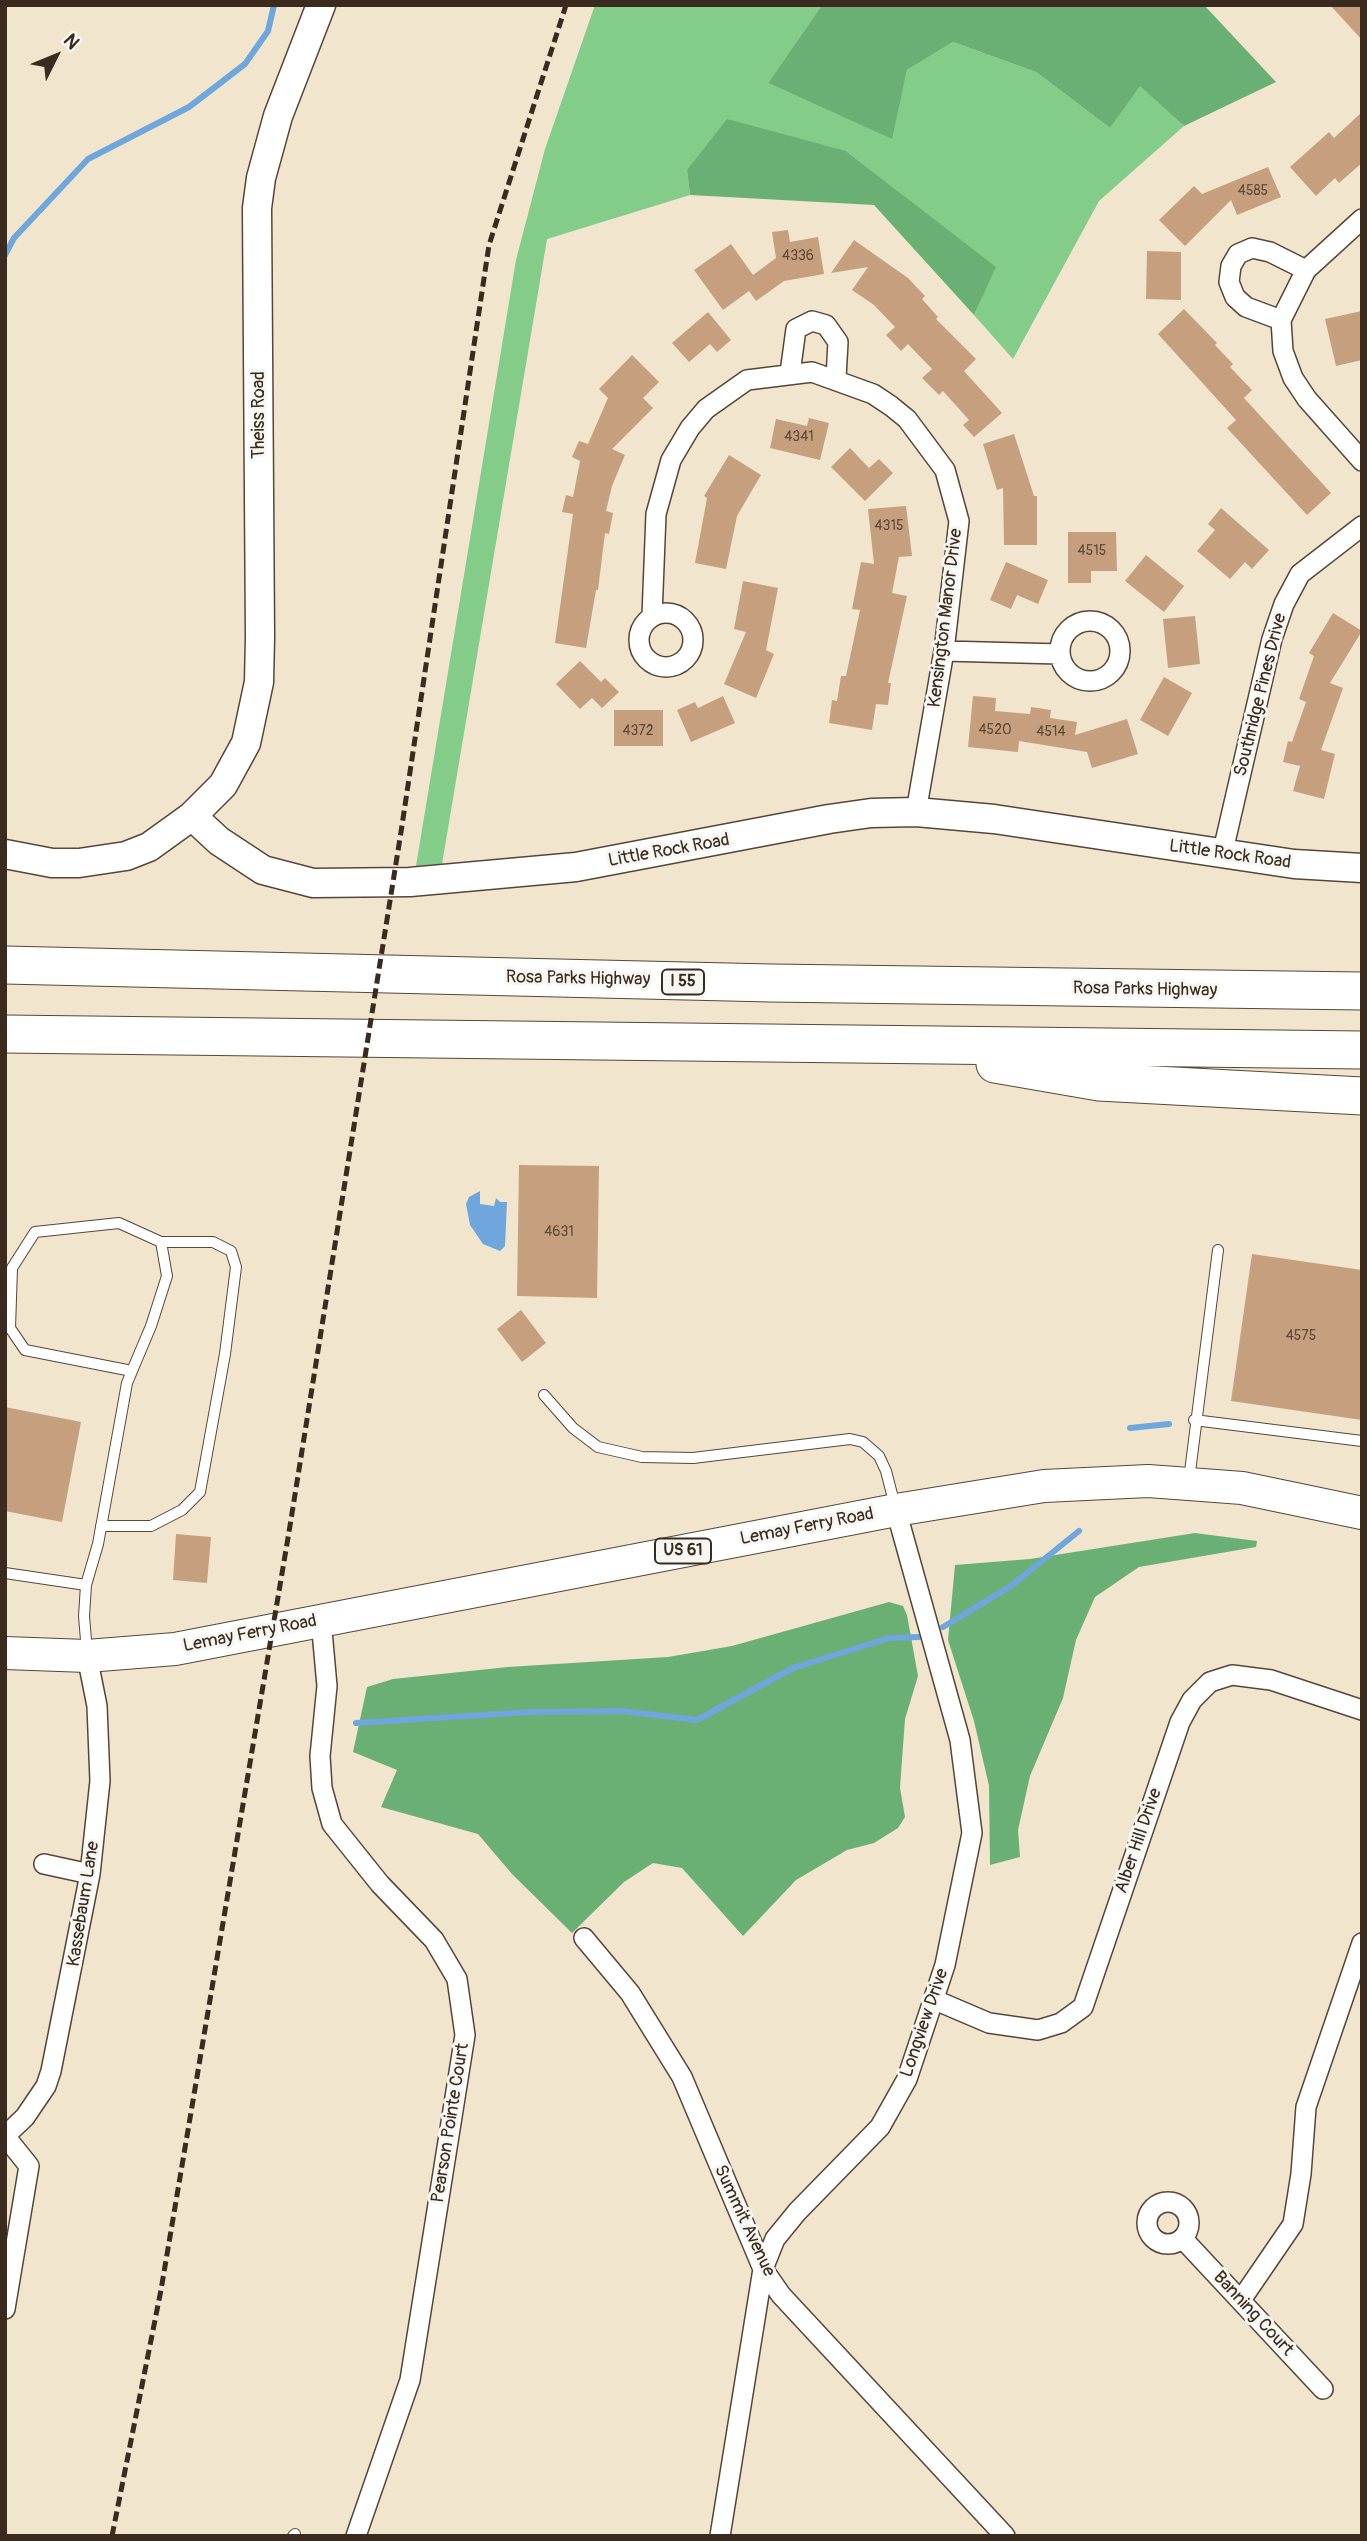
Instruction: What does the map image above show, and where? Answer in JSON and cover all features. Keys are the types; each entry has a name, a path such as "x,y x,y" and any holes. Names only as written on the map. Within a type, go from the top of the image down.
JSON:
{"highway":[{"name":"Rosa Parks Highway","path":"5,965 771,983 1362,991"},
{"path":"5,1034 1362,1050"},
{"path":"876,1043 1098,1082 1362,1096"}],"main road":[{"name":"Lemay Ferry Road","path":"5,1653 88,1656 175,1648 897,1510 1044,1486 1148,1481 1242,1488 1362,1513"}],"street":[{"name":"Theiss Road","path":"192,816 223,785 235,766 254,717 260,637 257,208 261,178 278,116 321,5"},
{"path":"1362,219 1306,270 1282,320 1283,351 1293,378 1307,399 1362,461"},
{"path":"1282,320 1247,307 1235,297 1229,282 1231,266 1238,254 1252,248 1270,252 1306,270"},
{"path":"790,373 796,329 812,321 826,325 838,342 836,378"},
{"name":"Kensington Manor Drive","path":"652,616 656,514 671,460 690,428 723,395 747,380 812,372 836,378 873,394 899,413 946,470 959,522 944,651 916,812"},
{"name":"Southridge Pines Drive","path":"1223,855 1272,639 1283,604 1300,574 1362,526"},
{"path":"944,651 1060,654"},
{"name":"Little Rock Road","path":"192,816 219,841 263,870 313,883 437,881 576,867 829,819 871,813 916,812 994,819 1294,864 1362,868"},
{"path":"5,854 52,863 105,860 149,847 192,816"},
{"name":"Longview Drive","path":"719,2536 763,2269 775,2239 797,2212 880,2127 907,2079 935,2000 957,1916 972,1833 960,1740 897,1510"},
{"name":"Pearson Pointe Court","path":"321,1620 327,1686 320,1756 321,1788 332,1824 380,1884 434,1940 457,1979 465,2035 410,2379 356,2536"},
{"name":"Kassebaum Lane","path":"5,2136 25,2117 46,2086 51,2071 90,1874 100,1781 97,1706 88,1656"},
{"name":"Alber Hill Drive","path":"935,2000 989,2023 1038,2030 1060,2023 1083,2007 1180,1722 1192,1700 1210,1682 1232,1675 1271,1680 1362,1710"},
{"path":"44,1864 90,1874"},
{"name":"Summit Avenue","path":"584,1938 630,1993 682,2077 763,2269 781,2295 1005,2536"},
{"path":"1241,2300 1293,2224 1301,2174 1306,2107 1362,1943"},
{"path":"5,2136 29,2166 5,2309"},
{"name":"Banning Court","path":"1183,2239 1323,2389"}],"lane":[{"path":"101,1526 151,1525 182,1510 200,1492 225,1354 236,1267 231,1251 213,1242 161,1242 119,1223 35,1232 12,1268 9,1328 25,1350 132,1371"},
{"path":"88,1656 84,1616 86,1585 101,1526 127,1382 151,1326 167,1276 161,1242"},
{"path":"1189,1484 1194,1420 1218,1250"},
{"path":"544,1395 573,1429 598,1447 642,1457 693,1458 850,1439 863,1442 878,1456 887,1471 897,1510"},
{"path":"1194,1420 1362,1441"},
{"path":"5,1573 86,1585"}],"green space":[{"path":"595,5 822,5 768,83 891,138 907,70 953,42 1036,72 1110,128 1140,85 1184,126 1099,201 1013,359 974,315 995,267 846,151 687,170 690,195 547,239 442,864 416,866 516,260 545,149"},
{"path":"822,5 1204,5 1276,82 1184,126 1140,86 1110,128 1036,72 953,42 907,70 892,139 768,83"},
{"path":"727,119 846,151 996,267 974,315 874,205 690,195 687,170"},
{"path":"1195,1533 1257,1541 1256,1547 1139,1567 1095,1597 1076,1640 1063,1698 1030,1776 1018,1830 1020,1857 990,1865 989,1786 974,1721 948,1640 955,1565 1030,1559"},
{"path":"889,1602 903,1606 907,1615 918,1676 905,1719 900,1788 905,1817 898,1828 874,1843 847,1850 796,1880 743,1936 682,1868 653,1863 624,1882 572,1933 512,1874 478,1834 381,1807 397,1770 353,1752 367,1687 393,1679 508,1667 668,1657 732,1646"}],"water":[{"path":"480,1191 480,1204 494,1206 496,1198 500,1202 507,1202 505,1246 500,1251 483,1244 470,1225 466,1204 469,1197"}],"building":[{"path":"1330,5 1362,5 1362,40"},
{"path":"1362,112 1362,163 1339,183 1335,178 1316,196 1290,167 1329,132 1334,138"},
{"path":"1268,167 1281,197 1237,215 1231,200 1185,246 1159,220 1194,186 1202,194"},
{"path":"788,230 790,242 818,237 824,274 784,281 756,301 749,291 723,310 694,270 731,244 753,275 776,258 772,232"},
{"path":"854,240 908,278 925,296 922,299 938,317 936,319 976,359 964,371 1002,413 974,437 963,425 969,420 943,391 939,395 922,378 932,369 908,344 901,351 886,335 895,327 874,305 852,290 868,267 831,273"},
{"path":"1147,251 1181,252 1181,300 1146,299"},
{"path":"1184,309 1217,343 1215,345 1233,364 1230,367 1252,390 1244,398 1331,493 1307,515 1227,428 1236,420 1158,334"},
{"path":"1362,311 1362,360 1336,366 1325,319"},
{"path":"708,312 731,340 717,352 710,344 689,362 672,343"},
{"path":"632,355 659,382 643,398 653,408 612,449 625,455 612,486 606,511 613,513 609,534 605,533 598,590 586,648 555,643 573,514 562,512 566,495 573,497 580,461 572,457 579,441 588,444 608,398 599,389"},
{"path":"809,418 829,423 820,460 770,448 776,419 807,426"},
{"path":"1014,434 1034,496 1037,496 1037,545 1004,545 1003,488 997,490 983,444"},
{"path":"850,448 869,468 879,459 893,473 865,501 831,467"},
{"path":"729,455 761,475 737,516 726,569 695,563 707,498 704,496"},
{"path":"906,506 912,556 899,557 892,593 907,596 888,683 891,683 888,705 876,704 872,730 829,723 832,700 837,701 841,676 846,676 860,610 852,609 861,562 874,564 868,509"},
{"path":"1221,508 1269,550 1252,569 1245,562 1230,579 1197,551 1215,530 1208,524"},
{"path":"1068,532 1116,532 1117,571 1091,571 1091,583 1068,583"},
{"path":"1146,555 1184,586 1164,612 1125,581"},
{"path":"1006,562 1048,580 1038,604 1017,595 1011,609 990,600"},
{"path":"743,581 778,588 766,650 774,654 756,698 724,684 746,632 734,629"},
{"path":"1333,613 1362,631 1330,683 1343,688 1321,750 1335,754 1324,799 1293,791 1300,766 1283,762 1288,741 1292,742 1306,702 1299,699 1314,656 1309,653"},
{"path":"1195,616 1200,664 1168,668 1163,619"},
{"path":"580,661 601,682 605,678 619,692 602,708 592,698 580,709 556,684"},
{"path":"1164,677 1192,693 1168,736 1140,720"},
{"path":"723,696 735,723 691,742 677,710 695,702 698,708"},
{"path":"973,696 996,698 995,711 1030,714 1031,707 1051,710 1050,718 1077,722 1075,735 1127,719 1138,754 1092,768 1087,752 1019,741 1018,752 968,747"},
{"path":"614,710 663,710 663,746 614,746"},
{"path":"519,1165 599,1166 597,1298 517,1296"},
{"path":"1252,1254 1362,1270 1362,1420 1231,1401"},
{"path":"521,1310 546,1343 522,1362 497,1329"},
{"path":"5,1407 81,1422 62,1522 5,1511"},
{"path":"176,1534 211,1537 207,1583 173,1580"}],"waterway":[{"path":"5,255 14,238 88,159 189,107 245,64 268,31 274,5"},
{"path":"1130,1428 1169,1424"},
{"path":"943,1627 1011,1586 1079,1531"},
{"path":"356,1723 529,1712 622,1711 697,1720 793,1668 889,1638 919,1637"}],"railway":[{"path":"112,2536 161,2290 289,1532 401,832 489,245 566,5"}]}
